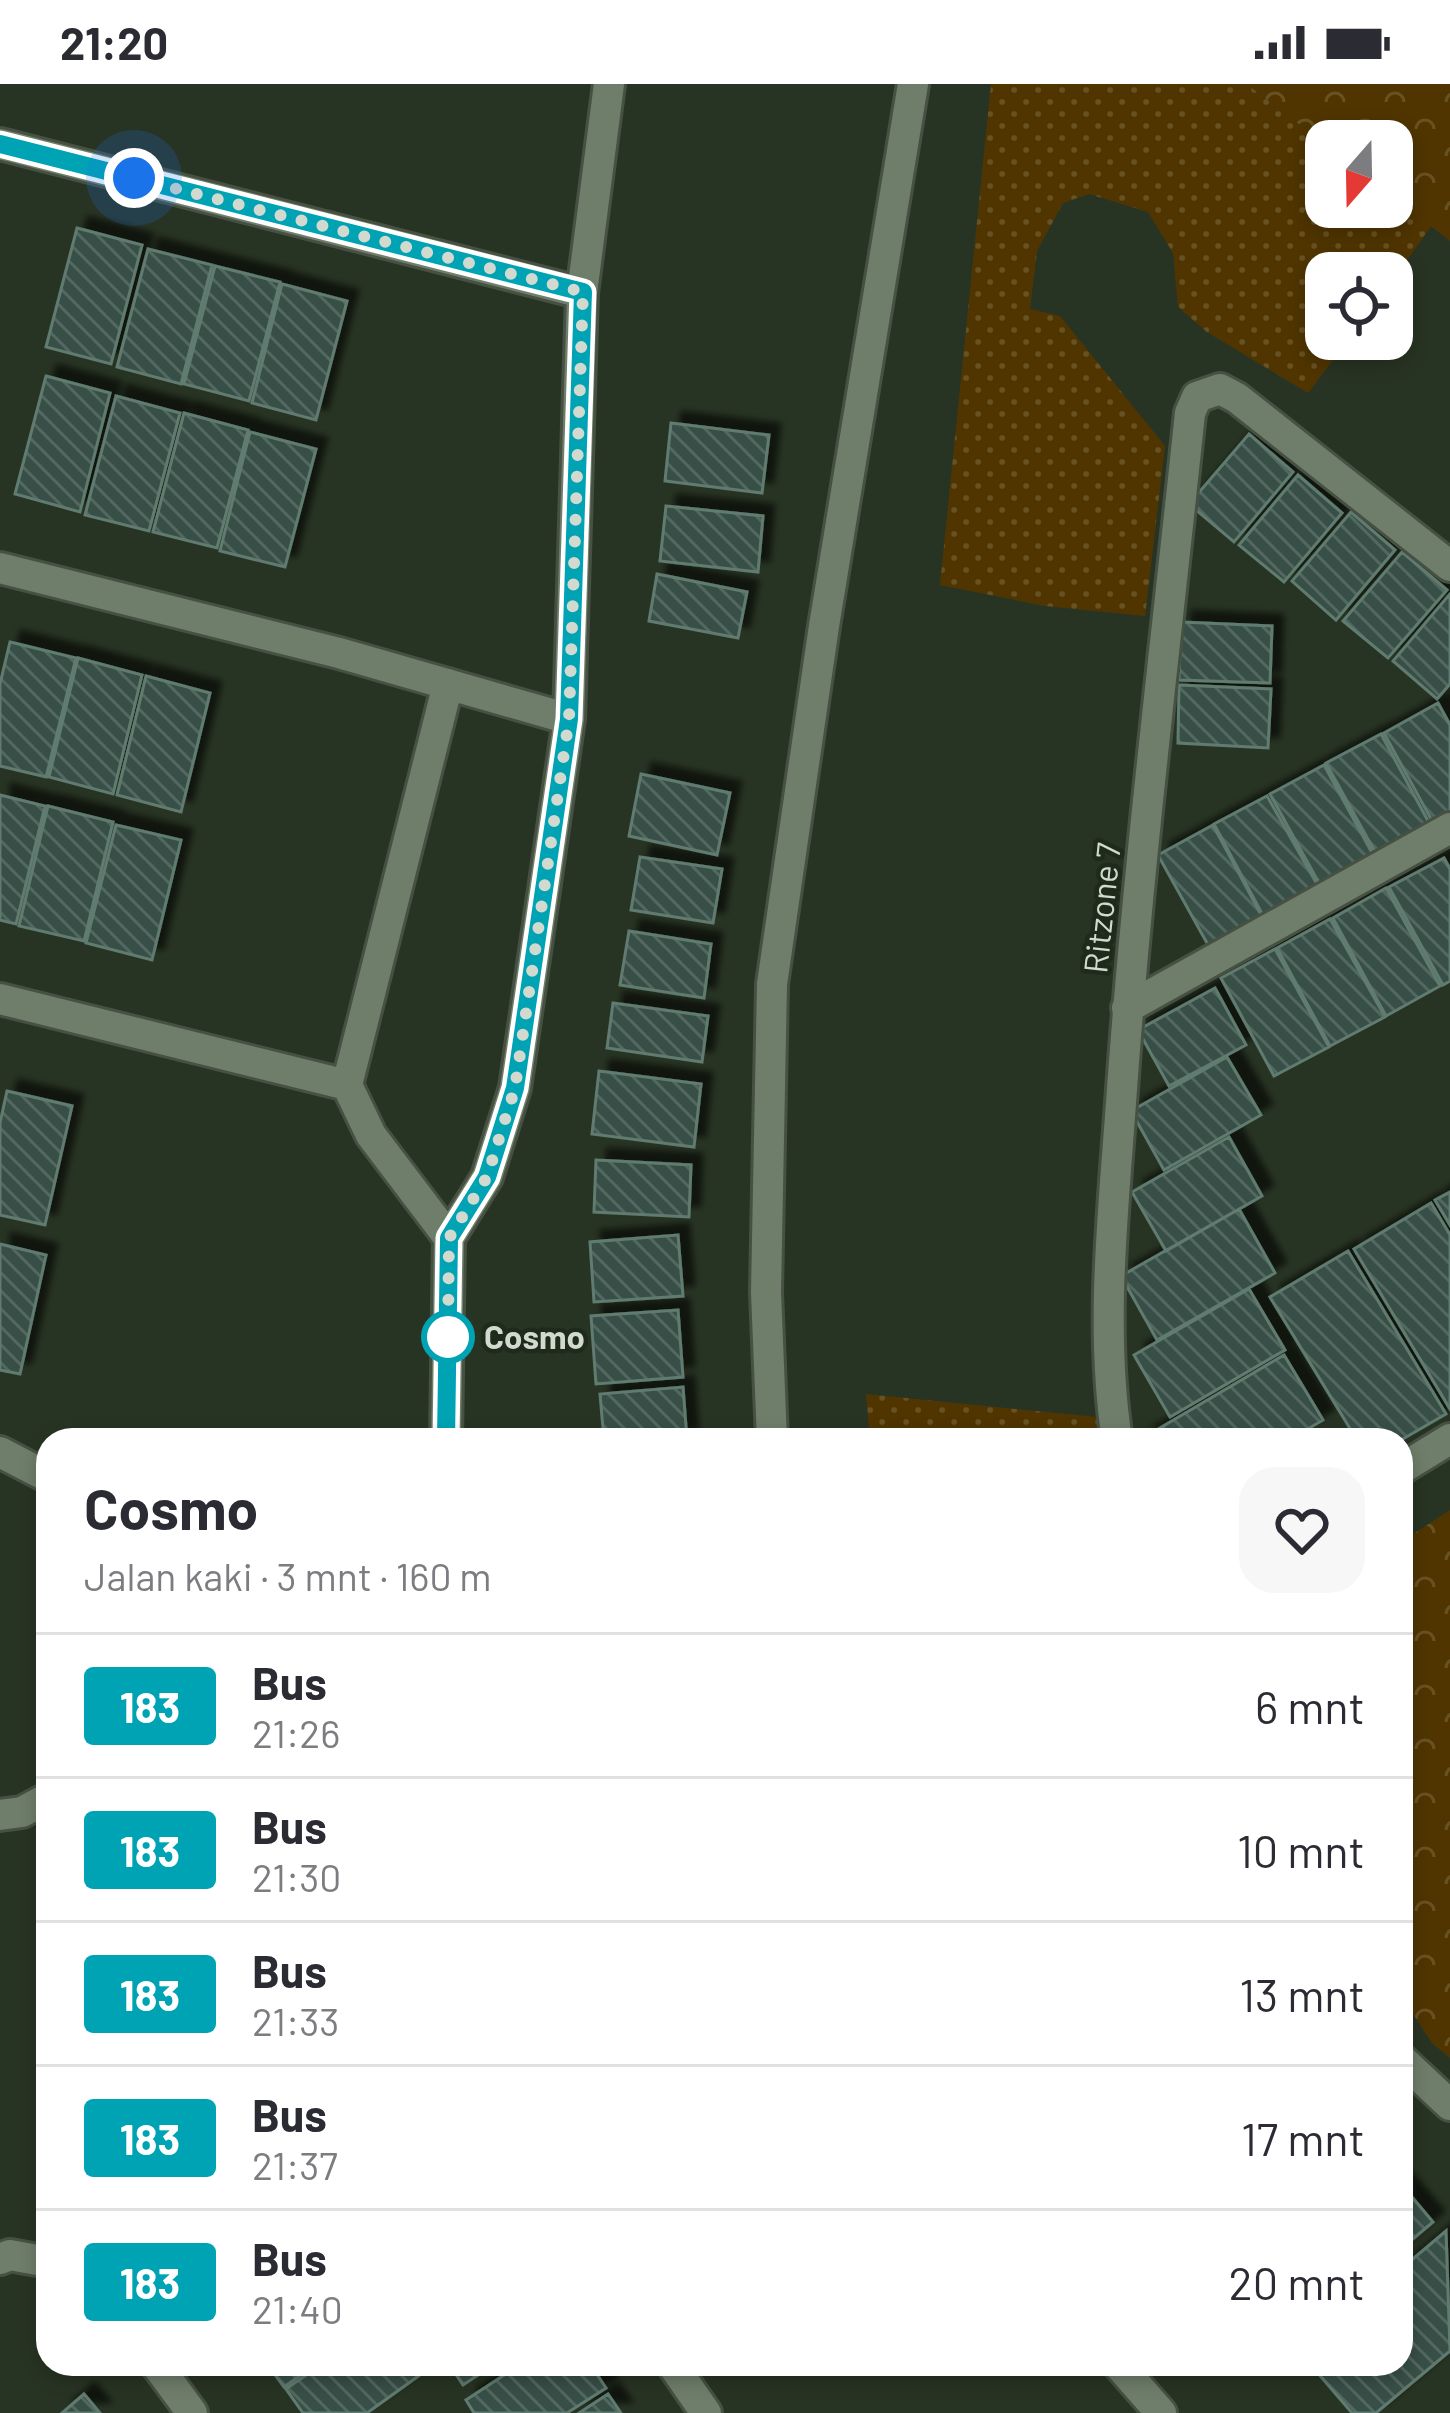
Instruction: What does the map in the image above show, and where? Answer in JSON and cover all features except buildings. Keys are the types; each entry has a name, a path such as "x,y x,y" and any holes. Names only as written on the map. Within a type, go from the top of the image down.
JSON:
{"street":[{"path":"446,1428 449,1238 487,1177 515,1088 569,719 583,292 609,84"},
{"path":"772,1428 766,1292 772,984 824,626 913,84"},
{"path":"0,144 583,292"},
{"name":"Ritzone 7","path":"1115,1428 1109,1393 1112,1242 1127,1008 1190,413 1206,390 1238,398 1450,566"},
{"path":"0,568 569,719"},
{"path":"448,684 347,1085 371,1135 449,1238"},
{"path":"1127,1008 1450,828"},
{"path":"0,999 347,1085"},
{"path":"1413,1462 1450,1439"},
{"path":"0,1452 36,1471"},
{"path":"0,1815 36,1804"},
{"path":"1413,2070 1450,2105"},
{"path":"0,2259 36,2261"},
{"path":"165,2376 192,2413"},
{"path":"680,2376 706,2413"},
{"path":"1128,2376 1160,2413"}],"green space":[{"path":"991,84 1247,84 1305,129 1305,228 1413,228 1413,212 1431,226 1413,252 1305,252 1305,360 1333,360 1308,393 1207,332 1178,307 1173,253 1148,212 1089,194 1063,203 1037,251 1030,309 1060,316 1165,446 1145,616 1045,606 940,585"},
{"path":"1247,84 1450,84 1450,241 1413,212 1413,120 1305,120 1305,129"},
{"path":"866,1394 1107,1418 1107,1428 869,1428"},
{"path":"1450,1510 1450,2058 1432,2043 1413,2014 1413,1534"}],"bus line":[{"name":"183","path":"0,144 583,292 569,719 515,1088 487,1177 449,1238 446,1428"}],"place":[{"name":"Cosmo","path":"448,1337"}],"route":[{"path":"134,178 583,292 569,719 515,1088 487,1177 449,1238 448,1337"}]}
